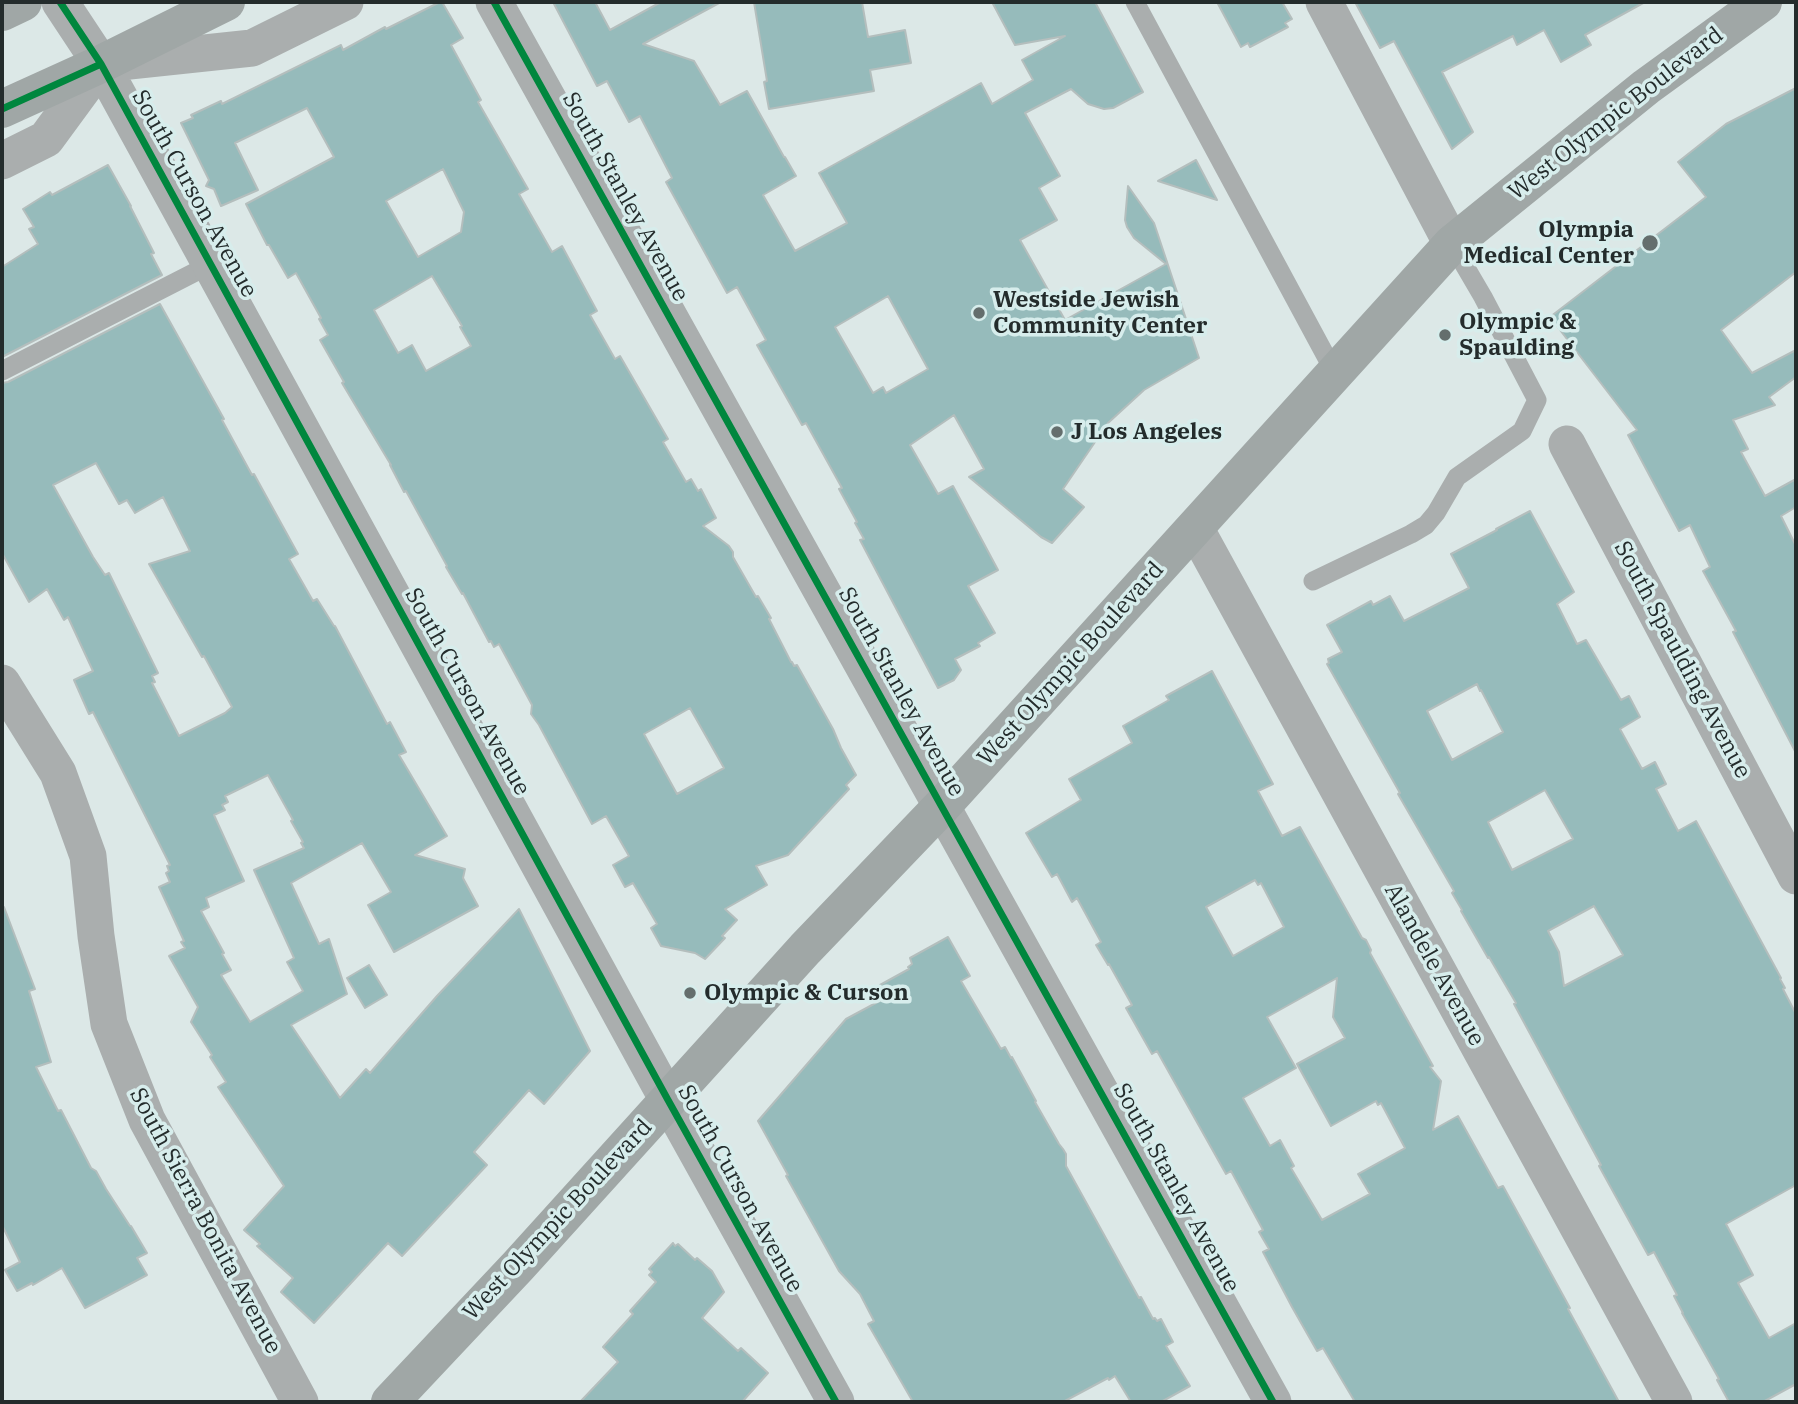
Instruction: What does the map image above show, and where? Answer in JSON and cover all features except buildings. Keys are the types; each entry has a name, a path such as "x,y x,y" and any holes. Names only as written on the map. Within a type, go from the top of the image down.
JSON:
{"main road":[{"path":"2,12 23,2"},
{"path":"2,109 226,2"},
{"name":"West Olympic Boulevard","path":"390,1402 518,1266 805,949 942,806 1452,244 1646,87 1763,2"}],"street":[{"name":"South Curson Avenue","path":"60,2 101,64 836,1402"},
{"path":"2,161 46,139 101,64 252,48 345,2"},
{"name":"South Stanley Avenue","path":"494,2 1273,1402"},
{"path":"1324,2 1452,244"},
{"name":"South Spaulding Avenue","path":"1567,444 1796,876"},
{"name":"Alandele Avenue","path":"1195,528 1674,1402"},
{"name":"South Sierra Bonita Avenue","path":"2,683 58,773 88,856 109,1024 147,1120 300,1402"}],"lane":[{"path":"1135,2 1335,373"},
{"path":"1313,581 1426,524 1436,513 1457,477 1522,431 1537,400 1452,244"},
{"path":"2,371 211,264"}],"cycle path":[{"path":"60,2 101,64 836,1402"},
{"path":"494,2 1273,1402"},
{"path":"2,109 101,64"}],"place":[{"name":"Olympia Medical Center","path":"1650,243"},
{"name":"Westside Jewish Community Center","path":"979,313"},
{"name":"Olympic & Spaulding","path":"1445,335"},
{"name":"J Los Angeles","path":"1057,432"},
{"name":"Olympic & Curson","path":"690,993"}]}
